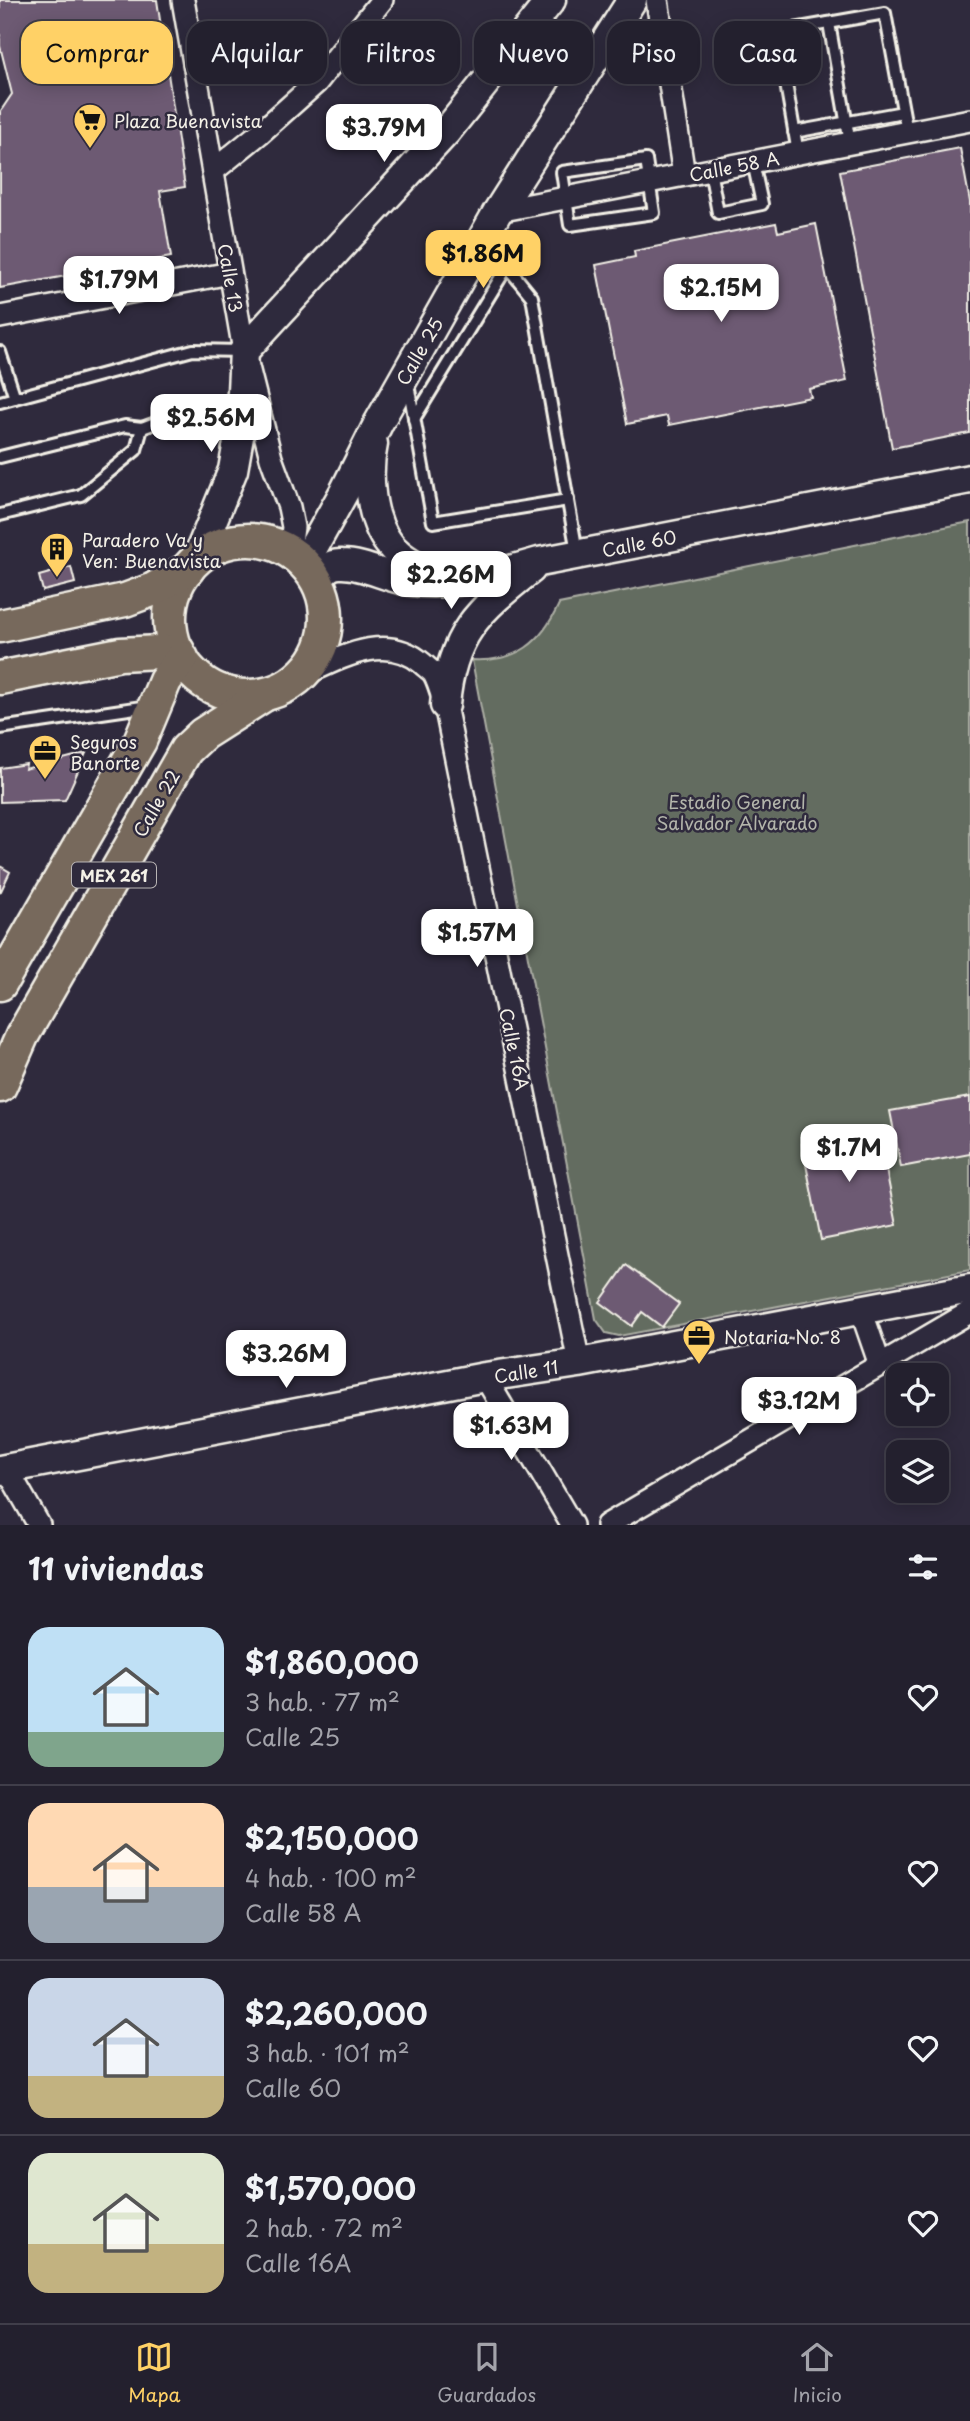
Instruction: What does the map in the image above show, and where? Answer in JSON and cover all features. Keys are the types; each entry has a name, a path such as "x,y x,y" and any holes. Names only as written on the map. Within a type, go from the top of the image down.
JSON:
{"main road":[{"path":"0,626 125,600 152,590 192,565 218,547 242,540 268,543 303,565 323,596 325,631 312,663 301,676 264,695 243,696 222,692 195,675 180,655 173,638 171,609 174,595 192,565 233,470 242,410 244,351 446,132 551,0"},
{"name":"Calle 25","path":"303,565 379,422 498,211 632,0"},
{"path":"379,422 371,454 371,488 376,518 390,545 415,565 450,581"},
{"name":"Calle 60","path":"303,565 326,568 338,563 352,564 392,578 413,581 477,579 539,562 970,479"},
{"path":"445,705 448,678 455,653 468,629 485,609 539,562"},
{"path":"0,678 120,653 180,655"},
{"name":"MEX 261","path":"2,978 140,741 165,681 180,655"},
{"name":"Calle 22","path":"0,1086 22,1036 187,750 203,734 264,695"},
{"name":"Calle 11","path":"3,1469 485,1377 579,1363 970,1289"}],"street":[{"name":"Calle 13","path":"183,0 244,351 271,458 289,507 303,565"},
{"path":"213,171 317,82 382,0"},
{"path":"657,0 684,175"},
{"name":"Calle 58 A","path":"498,211 798,153 849,133 905,122 970,120"},
{"path":"0,317 230,273"},
{"name":"Calle 16A","path":"301,676 352,653 374,648 393,648 412,654 433,673 445,705 579,1363"},
{"path":"861,1310 880,1365"},
{"path":"607,1525 970,1312"},
{"path":"485,1377 572,1525"},
{"path":"3,1469 39,1525"}],"lane":[{"path":"798,153 777,33 885,13 905,122"},
{"path":"794,132 849,133 829,23"},
{"path":"710,170 718,212 762,204 753,162"},
{"path":"566,198 570,225 654,213 649,182"},
{"path":"485,238 532,298 577,555"},
{"path":"414,419 507,267"},
{"path":"0,401 193,350 244,351"},
{"path":"0,352 15,398"},
{"path":"406,374 433,522 568,500"},
{"path":"0,457 125,426 142,428 193,409 242,410"},
{"path":"0,515 81,495 136,450 142,428"},
{"path":"0,728 155,705"}],"green space":[{"name":"Estadio General Salvador Alvarado","path":"970,522 970,1270 619,1336 606,1333 596,1319 472,660 502,658 526,648 544,630 559,604"}],"building":[{"name":"Plaza Buenavista","path":"0,0 157,0 160,21 21,21 21,84 170,84 185,187 160,191 171,257 0,288 0,112 12,94 0,46"},
{"path":"960,148 970,202 970,433 892,448 840,171"},
{"path":"776,223 778,232 816,224 847,381 809,389 811,397 669,425 667,416 627,424 596,265 635,257 634,251"},
{"name":"Paradero Va y Ven: Buenavista","path":"71,567 75,583 43,591 39,576"},
{"path":"86,753 65,800 0,802 0,768 26,764 25,769"},
{"path":"0,866 10,872 0,893"},
{"path":"970,1097 970,1154 901,1167 890,1111"},
{"path":"878,1129 897,1225 821,1240 802,1144"},
{"path":"626,1265 679,1304 662,1327 642,1312 632,1326 600,1302"}],"place":[{"name":"Plaza Buenavista","path":"90,150"},
{"name":"Paradero Va y Ven: Buenavista","path":"57,579"},
{"name":"Seguros Banorte","path":"45,781"},
{"name":"Notaria No. 8","path":"699,1366"}]}
